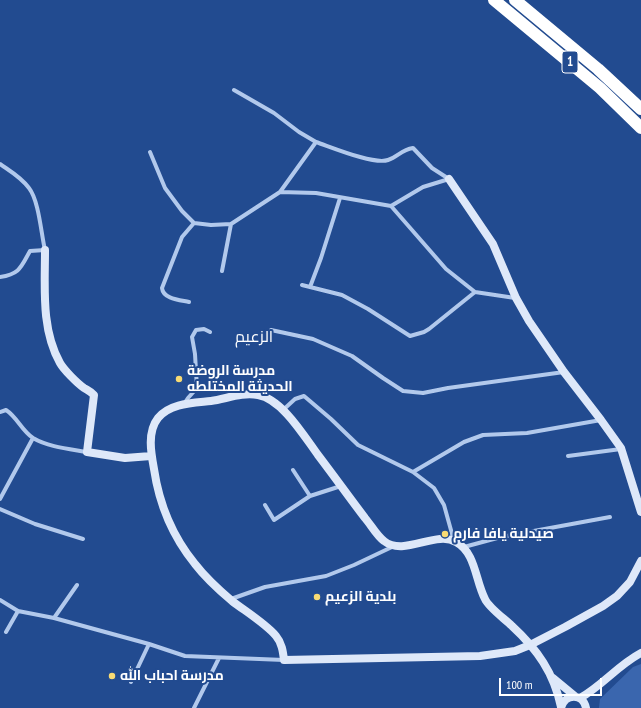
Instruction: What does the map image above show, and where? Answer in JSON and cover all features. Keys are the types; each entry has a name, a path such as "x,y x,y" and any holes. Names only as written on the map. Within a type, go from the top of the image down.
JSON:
{"highway":[{"name":"1","path":"494,0 600,88 641,128"},
{"name":"1","path":"515,0 598,69 641,109"}],"street":[{"path":"234,90 274,113 299,132 316,142 375,161 387,161 394,158 406,149 413,148 432,168 449,179 494,244 516,298 537,333 564,372 621,448 641,512"},
{"path":"150,152 165,188 182,211 194,223 211,225 231,224 280,192 316,142"},
{"path":"0,164 16,175 29,188 35,203 45,250 45,307 49,334 60,364 84,388 89,390 94,395 88,452"},
{"path":"280,192 316,193 391,206 423,187 449,179"},
{"path":"310,287 340,198"},
{"path":"391,206 446,269 475,292 516,298"},
{"path":"189,302 165,295 162,292 162,288 182,237 194,223"},
{"path":"222,271 231,224"},
{"path":"0,277 7,276 20,269 30,251 45,250"},
{"path":"302,285 342,295 368,309 410,336 429,329 475,292"},
{"path":"184,405 197,388 195,354 192,337 196,330 204,329 210,332"},
{"path":"272,330 313,339 352,356 403,391 423,393 448,388 564,372"},
{"path":"284,660 283,650 276,636 230,600 195,564 175,533 161,500 151,456 151,436 157,419 172,408 244,394 259,395 270,400 283,410 299,427 370,524 385,542 398,547 444,539 454,540 463,547 473,564 485,600 523,636 545,663 553,678 561,707"},
{"path":"283,410 295,399 304,396 358,445 413,472 434,488 444,505 454,540"},
{"path":"0,412 6,410 11,413 33,438 51,445 125,458 151,456"},
{"path":"413,472 464,442 483,435 527,434 601,420"},
{"path":"0,499 33,438"},
{"path":"568,456 621,448"},
{"path":"293,470 310,496"},
{"path":"265,506 274,520 310,496 341,485"},
{"path":"0,509 35,524 84,538"},
{"path":"463,547 501,537 610,517"},
{"path":"230,600 265,587 326,576 395,546"},
{"path":"0,600 18,611 54,618 149,644 185,656 284,660 480,656 515,651 530,645 597,609 617,596 630,582 641,561"},
{"path":"54,618 77,585"},
{"path":"6,632 18,611"},
{"path":"131,682 149,644"},
{"path":"561,707 562,703 568,698 578,698 601,684 618,668 641,653"},
{"path":"194,708 220,658"},
{"path":"553,678 583,701 587,708"},
{"path":"587,708 601,684"}],"shaded area":[{"path":"641,664 641,708 599,708 600,699 633,667"}],"place":[{"name":"مدرسة الروضة الحديثة المختلطه","path":"179,379"},
{"name":"صيدلية يافا فارم","path":"445,534"},
{"name":"بلدية الزعيم","path":"317,597"},
{"name":"مدرسة احباب الله","path":"112,676"}],"district":[{"name":"الزعيم","path":"254,337"}]}
